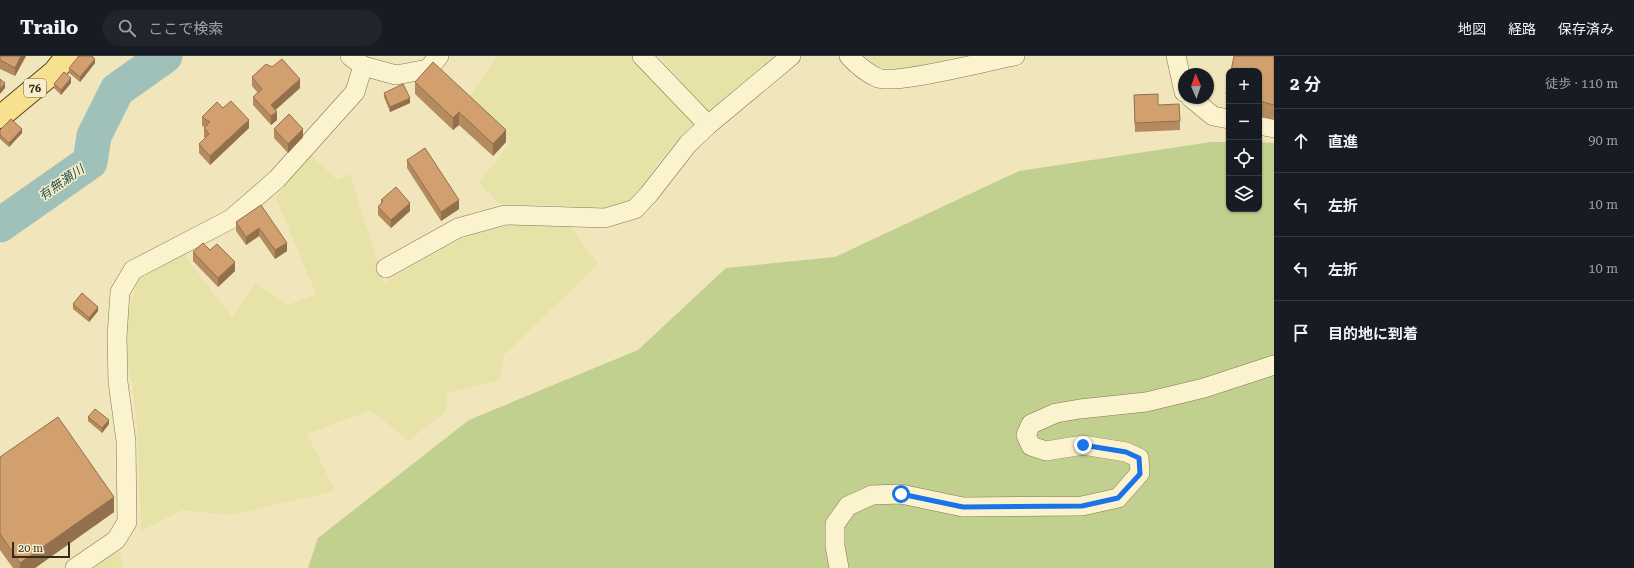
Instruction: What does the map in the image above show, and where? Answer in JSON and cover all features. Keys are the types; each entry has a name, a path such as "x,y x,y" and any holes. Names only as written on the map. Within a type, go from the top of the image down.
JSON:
{"main road":[{"name":"76","path":"0,117 54,72 67,56"}],"street":[{"path":"75,568 116,540 127,522 126,441 118,382 117,337 120,292 133,270 231,219 277,179 356,92 357,61 396,75 428,69 439,56"},
{"path":"642,56 708,125"},
{"path":"386,268 458,228 504,215 606,218 635,209 649,194 688,144 708,125 791,56"},
{"path":"849,56 860,68 880,79 904,78 1015,56"},
{"path":"1176,56 1179,68"},
{"path":"1198,104 1213,116 1226,118"},
{"path":"1262,126 1274,128"},
{"path":"839,568 835,546 835,524 848,506 872,496 901,494 963,507 1082,506 1118,498 1140,474 1139,458 1126,452 1083,445 1046,450 1031,446 1026,435 1031,424 1056,413 1146,402 1204,388 1274,365"}],"shaded area":[{"path":"497,56 633,56 693,124 657,163 640,193 623,205 598,210 571,206 499,204 479,182 511,143 467,100"},
{"path":"659,56 777,56 710,114"},
{"path":"861,56 974,56 903,69 885,68 865,61"},
{"path":"310,154 337,180 350,174 384,283 441,249 482,230 519,224 567,223 598,264 504,355 499,380 447,393 446,411 408,441 371,410 307,434 335,491 230,515 182,510 141,531 137,424 132,382 125,356 128,311 138,281 155,264 181,251 232,317 256,283 288,305 316,294 276,198"},
{"path":"120,552 123,568 76,568"}],"green space":[{"path":"1211,142 1226,142 1226,212 1262,212 1262,142 1274,143 1274,568 308,568 318,538 469,420 638,350 726,268 835,257 1019,171"}],"building":[{"path":"0,56 21,56 15,68 0,60"},
{"path":"79,56 92,56 95,59 80,77 69,68"},
{"path":"1234,56 1274,56 1274,105 1262,102 1262,68 1232,68"},
{"path":"282,59 300,79 271,105 277,112 271,116 253,97 262,89 252,77 266,64 272,67"},
{"path":"433,62 506,130 493,144 459,112 453,118 415,82"},
{"path":"64,72 71,78 61,90 54,84"},
{"path":"0,79 5,83 0,89"},
{"path":"403,84 410,98 390,107 384,93"},
{"path":"1158,94 1158,105 1179,104 1180,121 1135,123 1134,95"},
{"path":"231,101 249,120 210,156 199,144 209,134 204,128 210,122 202,117 217,102 223,108"},
{"path":"289,114 303,129 288,144 274,129"},
{"path":"11,119 22,129 9,143 0,135 0,130"},
{"path":"425,148 459,200 441,212 407,160"},
{"path":"396,187 410,203 391,220 378,207 383,201 381,200"},
{"path":"261,205 287,243 275,250 259,228 246,237 236,222"},
{"path":"203,243 210,250 217,244 235,262 218,278 193,252"},
{"path":"82,293 98,307 89,318 73,304"},
{"path":"95,409 109,420 102,428 88,417"},
{"path":"58,417 114,497 20,563 0,534 0,457"}],"waterway":[{"name":"有無瀬川","path":"0,225 90,162 94,136 117,90 165,56"}],"route":[{"path":"901,494 963,507 1082,506 1118,498 1140,474 1139,458 1126,452 1083,445"}]}
